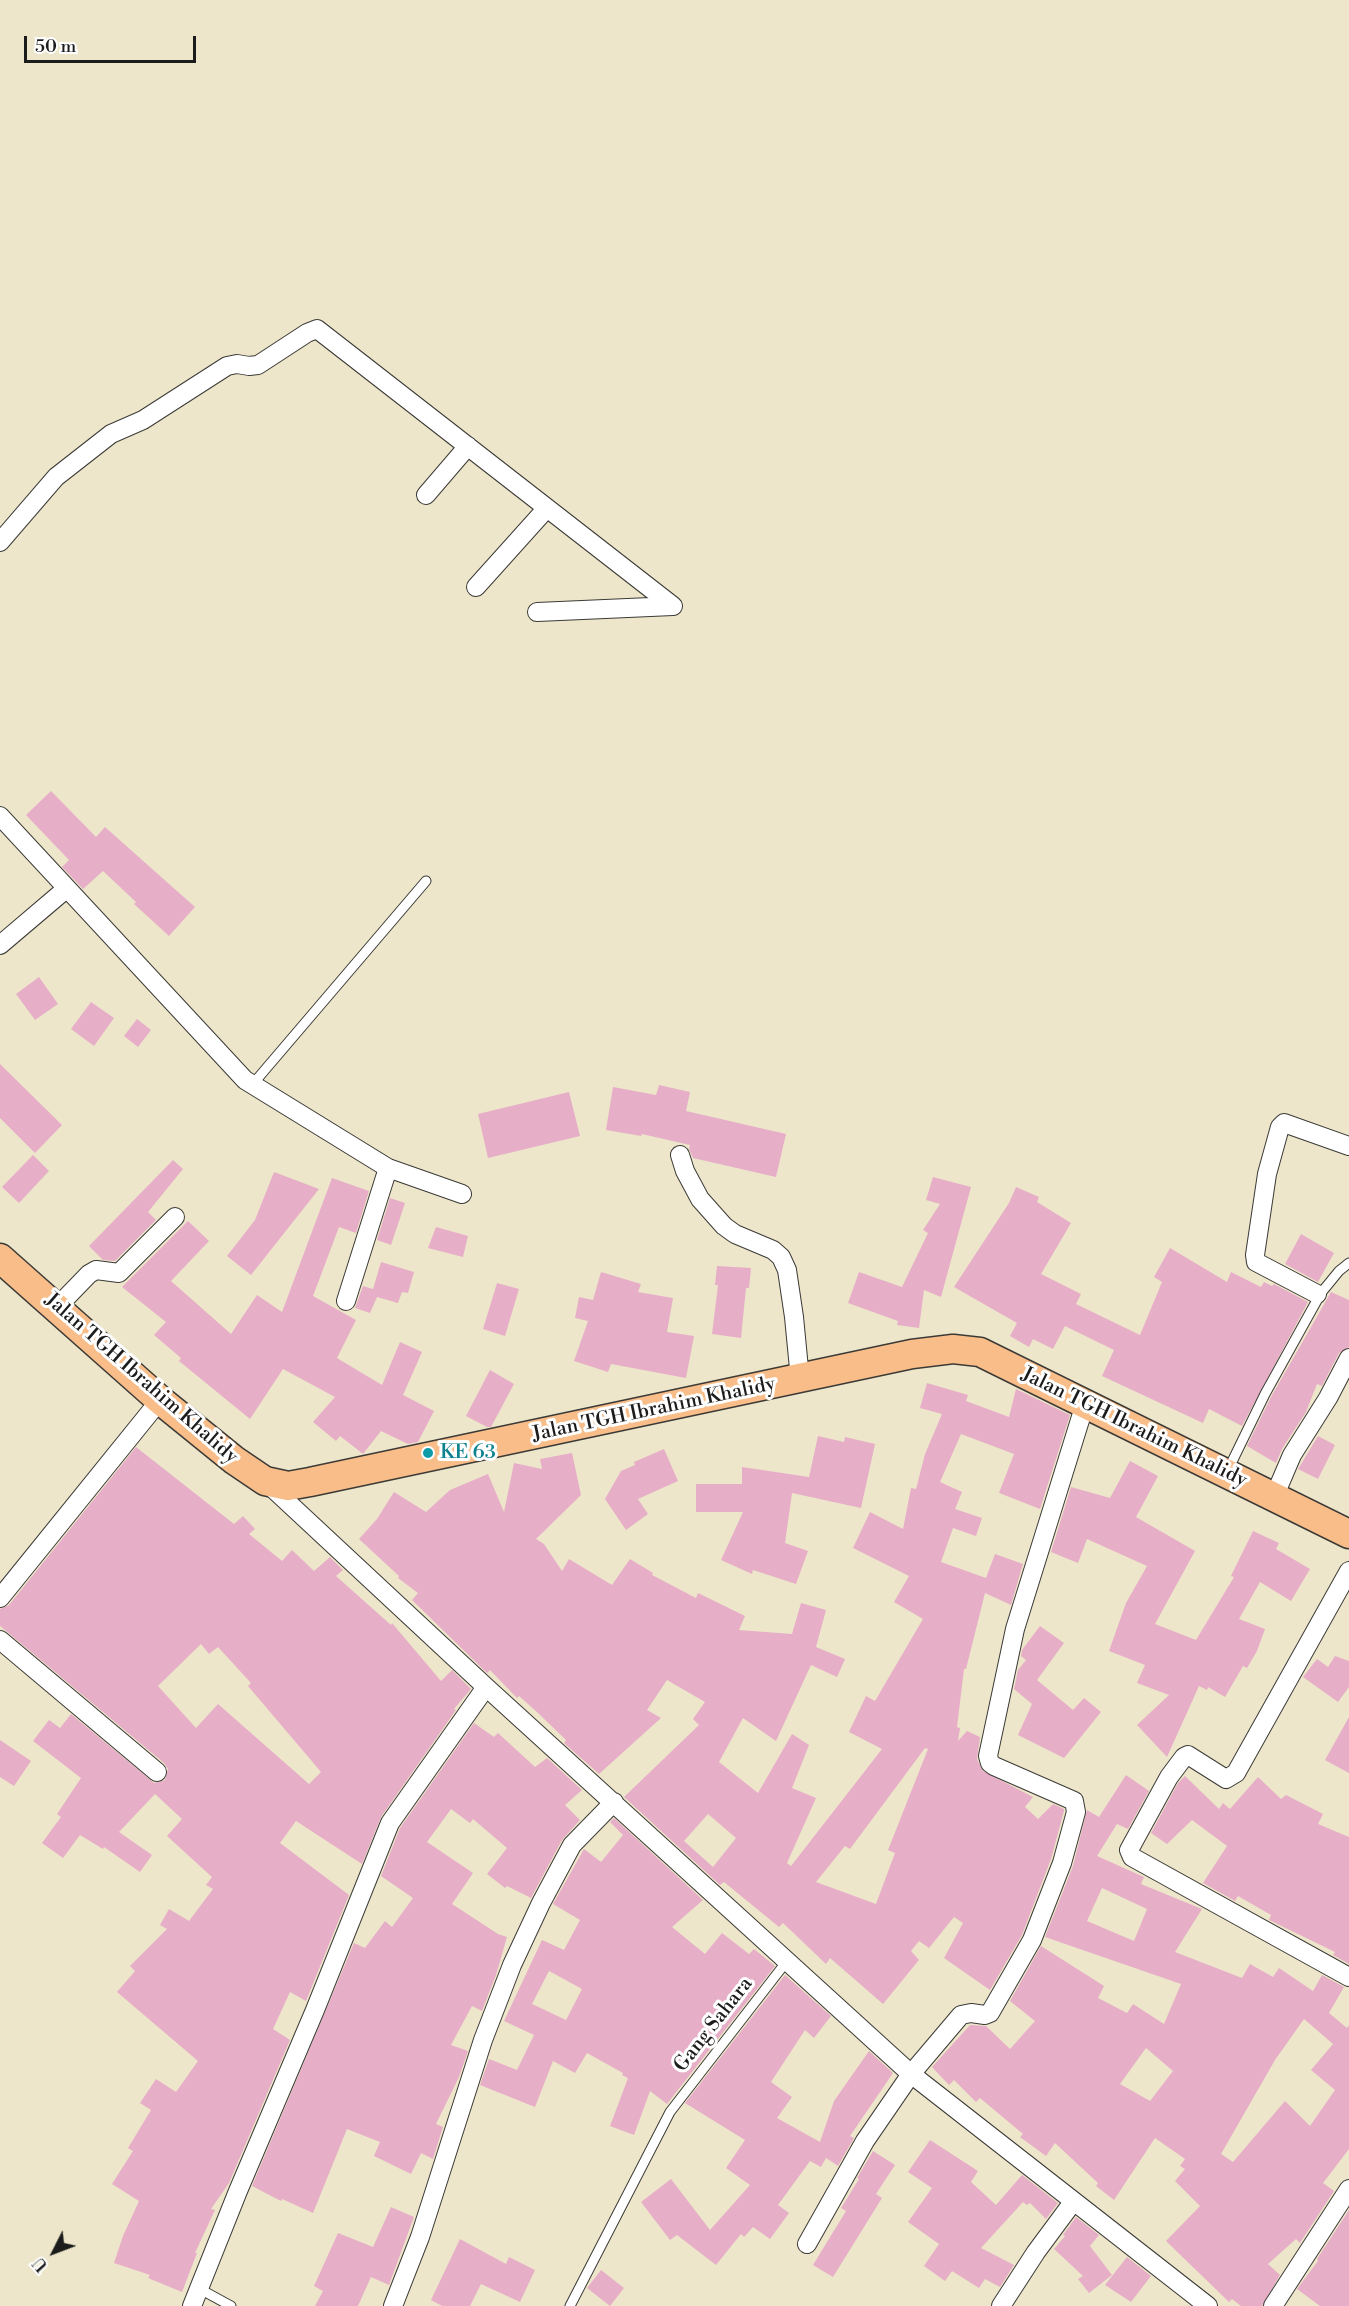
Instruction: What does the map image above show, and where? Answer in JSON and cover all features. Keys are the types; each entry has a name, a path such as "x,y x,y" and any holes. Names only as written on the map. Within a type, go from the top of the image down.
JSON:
{"main road":[{"name":"Jalan TGH Ibrahim Khalidy","path":"0,1258 159,1400 234,1461 265,1481 288,1486 912,1354 953,1349 980,1352 1349,1534"}],"street":[{"path":"0,542 56,477 111,434 143,420 227,366 237,363 258,365 316,328 673,606 537,612"},
{"path":"426,495 468,446"},
{"path":"476,587 548,508"},
{"path":"0,816 252,1085 388,1168 462,1194"},
{"path":"0,945 66,889"},
{"path":"1317,1294 1256,1262 1255,1255 1267,1174 1280,1127 1284,1123 1349,1146"},
{"path":"680,1155 685,1171 700,1199 724,1226 735,1234 773,1250 781,1257 787,1270 795,1317 800,1379"},
{"path":"346,1301 388,1168"},
{"path":"57,1307 89,1274 96,1270 112,1274 118,1273 175,1217"},
{"path":"1274,1497 1292,1455 1328,1398 1349,1358"},
{"path":"0,1598 159,1400"},
{"path":"807,2244 865,2141 911,2074 961,2015 990,2013 1032,1940 1062,1863 1076,1812 1074,1801 994,1766 990,1763 988,1756 1015,1629 1085,1404"},
{"path":"265,1481 486,1687 911,2074 1195,2302"},
{"path":"1349,1571 1236,1773 1226,1779 1188,1755 1184,1757 1169,1777 1129,1850 1132,1857 1349,1977"},
{"path":"0,1640 157,1772"},
{"path":"192,2306 390,1823 486,1687"},
{"path":"393,2306 420,2237 483,2040 512,1965 572,1845 614,1802"},
{"path":"1273,2306 1349,2189"},
{"path":"1001,2306 1036,2252 1073,2202"}],"lane":[{"path":"252,1085 426,881"},
{"path":"1226,1474 1265,1394 1321,1293 1339,1271 1349,1263"},
{"name":"Gang Sahara","path":"570,2306 670,2112 787,1961"},
{"path":"198,2288 231,2306"}],"building":[{"path":"51,791 96,837 105,827 195,907 169,936 103,871 83,889 62,867 69,860 26,815"},
{"path":"39,977 58,1004 35,1020 16,994"},
{"path":"91,1002 114,1018 94,1046 71,1029"},
{"path":"137,1019 151,1030 138,1047 124,1036"},
{"path":"0,1064 62,1125 35,1153 0,1118"},
{"path":"659,1085 690,1092 686,1111 786,1134 776,1177 693,1158 689,1149 690,1145 642,1134 641,1136 606,1130 613,1087 656,1095"},
{"path":"569,1092 580,1136 488,1158 478,1114"},
{"path":"33,1155 49,1171 19,1203 2,1187"},
{"path":"173,1160 183,1169 148,1212 156,1220 115,1261 103,1260 89,1246"},
{"path":"274,1172 319,1189 251,1275 227,1256 255,1220"},
{"path":"933,1177 971,1187 941,1297 924,1290 919,1328 897,1325 898,1321 848,1303 859,1272 902,1287 928,1233 923,1230 940,1204 926,1200"},
{"path":"332,1178 369,1191 356,1233 339,1227 313,1296 356,1320 337,1358 382,1385 400,1342 422,1352 403,1395 434,1411 418,1442 408,1444 381,1431 363,1454 340,1436 336,1441 313,1422 335,1397 283,1369 250,1419 179,1361 181,1358 154,1335 166,1322 122,1287 188,1221 209,1241 171,1281 231,1334 257,1295 282,1312"},
{"path":"1016,1187 1039,1197 1037,1202 1071,1223 1041,1274 1081,1294 1076,1304 1140,1335 1162,1282 1154,1277 1170,1248 1227,1282 1231,1272 1261,1287 1264,1282 1272,1286 1274,1284 1308,1302 1242,1426 1209,1409 1203,1423 1102,1376 1114,1350 1065,1326 1053,1349 1033,1339 1029,1347 1010,1336 1017,1323 954,1287 1009,1203"},
{"path":"390,1198 405,1203 391,1245 377,1240"},
{"path":"436,1227 468,1236 463,1257 428,1248"},
{"path":"1301,1234 1334,1253 1318,1282 1285,1264"},
{"path":"381,1262 414,1272 408,1293 402,1292 398,1303 377,1297 370,1313 355,1308 363,1286 373,1289"},
{"path":"717,1266 751,1268 749,1288 746,1288 741,1338 712,1334 718,1285 715,1285"},
{"path":"601,1272 641,1284 638,1292 673,1298 667,1332 694,1336 686,1378 611,1364 608,1372 574,1361 588,1321 575,1318 579,1297 593,1300"},
{"path":"497,1283 519,1289 505,1336 483,1329"},
{"path":"1331,1292 1349,1300 1349,1347 1339,1353 1322,1386 1317,1384 1306,1412 1282,1449 1276,1463 1247,1446 1271,1397"},
{"path":"490,1370 514,1384 491,1427 487,1427 466,1416"},
{"path":"927,1383 968,1395 966,1401 1009,1417 1016,1389 1070,1415 1040,1509 999,1493 1014,1454 961,1434 940,1482 962,1492 955,1509 982,1518 976,1536 953,1528 941,1562 986,1578 995,1554 1023,1564 1011,1605 985,1593 966,1669 964,1669 957,1727 960,1728 958,1741 967,1731 980,1737 977,1759 983,1771 1033,1797 1025,1807 1038,1819 1053,1804 1064,1811 1051,1859 1022,1935 990,1990 944,1958 963,1923 954,1917 929,1948 919,1941 911,1951 919,1960 883,2004 830,1958 826,1964 783,1923 779,1927 724,1882 720,1885 624,1797 699,1725 693,1719 705,1702 667,1680 647,1710 661,1718 599,1774 564,1743 566,1740 538,1713 519,1696 517,1698 490,1670 487,1673 412,1600 418,1593 398,1578 399,1576 359,1539 377,1519 394,1492 426,1512 450,1490 488,1474 504,1512 514,1463 542,1469 540,1459 572,1453 581,1495 536,1539 544,1544 562,1571 569,1559 612,1585 630,1559 653,1573 652,1575 696,1598 698,1593 745,1616 739,1630 792,1634 801,1603 826,1610 816,1647 845,1659 837,1677 811,1665 776,1741 743,1718 719,1762 758,1793 792,1734 809,1745 792,1788 816,1798 787,1863 791,1866 882,1749 849,1732 866,1696 875,1701 923,1619 894,1602 909,1576 853,1548 870,1512 903,1529 911,1488 916,1489 925,1454 942,1414 920,1408","holes":["925,1748 928,1749 888,1850 895,1853 876,1904 816,1882 845,1846 850,1849","708,1814 736,1838 713,1867 684,1841"]},
{"path":"818,1436 844,1442 845,1437 875,1444 861,1508 792,1493 785,1543 808,1551 796,1584 753,1570 752,1574 721,1560 743,1512 696,1512 696,1484 742,1484 742,1467 809,1477"},
{"path":"1318,1436 1335,1445 1318,1479 1298,1469"},
{"path":"136,1447 234,1524 243,1516 255,1529 249,1534 282,1561 292,1550 314,1571 330,1557 343,1570 336,1576 391,1625 392,1623 441,1681 452,1670 471,1689 454,1709 456,1710 381,1817 362,1864 296,1821 280,1843 349,1895 306,2001 290,1992 273,2029 290,2040 229,2183 211,2209 215,2210 195,2253 197,2253 182,2292 148,2278 150,2275 114,2263 139,2201 112,2184 133,2151 128,2148 151,2110 140,2103 156,2079 176,2092 198,2061 117,1992 135,1971 130,1966 167,1929 160,1925 169,1909 189,1921 213,1889 206,1885 212,1877 167,1836 182,1819 155,1794 119,1832 152,1855 140,1872 104,1847 103,1849 80,1835 63,1858 42,1843 61,1817 57,1814 81,1778 33,1741 49,1720 60,1728 71,1714 154,1783 165,1780 168,1769 164,1763 0,1626 0,1609 9,1605","holes":["201,1644 209,1654 218,1647 251,1683 248,1686 321,1772 309,1784 218,1704 196,1728 158,1686"]},
{"path":"664,1449 678,1481 638,1499 648,1514 626,1530 605,1499 621,1471 635,1465 634,1462"},
{"path":"1130,1461 1158,1476 1136,1517 1195,1551 1155,1624 1196,1640 1234,1577 1231,1576 1253,1531 1279,1543 1276,1549 1310,1569 1291,1601 1260,1582 1239,1619 1265,1629 1257,1651 1247,1668 1243,1666 1225,1697 1208,1687 1207,1690 1199,1686 1167,1757 1137,1725 1169,1695 1137,1683 1145,1665 1109,1651 1126,1603 1147,1566 1087,1539 1078,1563 1051,1552 1071,1487 1110,1498"},
{"path":"1040,1626 1064,1643 1037,1680 1073,1710 1084,1698 1101,1712 1064,1758 1018,1735 1032,1704 1014,1689 1018,1670 1026,1660 1021,1656 1022,1650"},
{"path":"1335,1656 1349,1661 1349,1687 1338,1702 1303,1677 1317,1659 1328,1667"},
{"path":"1349,1717 1349,1773 1325,1760"},
{"path":"474,1723 494,1737 498,1733 535,1767 547,1758 582,1790 565,1805 580,1820 562,1840 531,1898 507,1886 505,1888 487,1874 507,1848 473,1819 470,1823 451,1809 427,1842 473,1873 452,1904 498,1934 507,1937 496,1975 482,2011 472,2006 451,2045 468,2051 459,2077 436,2124 443,2127 433,2159 421,2153 411,2174 374,2156 380,2142 347,2129 313,2213 282,2199 281,2201 252,2186 354,1943 365,1948 385,1921 392,1927 413,1898 381,1876 400,1828"},
{"path":"0,1740 31,1761 14,1786 0,1777"},
{"path":"1126,1775 1149,1791 1128,1829 1117,1824 1097,1856 1144,1877 1141,1884 1202,1909 1175,1952 1242,1978 1250,1964 1273,1977 1279,1968 1313,1991 1322,1975 1344,1987 1329,2013 1347,2028 1349,2025 1349,2149 1323,2183 1334,2191 1300,2243 1296,2239 1268,2264 1280,2275 1262,2306 1241,2306 1232,2299 1229,2302 1166,2241 1200,2206 1175,2181 1185,2169 1180,2166 1185,2159 1155,2138 1114,2200 1096,2186 1098,2183 1055,2143 1046,2156 1020,2137 1023,2134 980,2098 976,2102 954,2080 949,2085 932,2067 970,2025 986,2026 1010,2049 1035,2021 1010,2001 1041,1946 1104,1986 1098,1998 1127,2013 1133,2004 1164,2024 1181,1984 1045,1937 1073,1866 1087,1810 1099,1817","holes":["1102,1888 1147,1909 1134,1941 1087,1921","1304,2019 1333,2044 1311,2070 1335,2090 1310,2126 1285,2101 1233,2162 1221,2154 1275,2060","1146,2048 1173,2071 1150,2101 1120,2084"]},
{"path":"1185,1776 1219,1809 1223,1803 1230,1809 1258,1777 1281,1799 1286,1795 1323,1814 1318,1824 1349,1837 1349,1964 1333,1955 1335,1952 1269,1920 1271,1915 1238,1896 1235,1901 1203,1883 1227,1846 1192,1820 1167,1844 1151,1833 1178,1783"},
{"path":"614,1818 703,1900 672,1927 705,1954 722,1933 749,1954 754,1949 775,1966 667,2104 650,2091 634,2135 610,2126 628,2078 587,2053 575,2073 553,2061 535,2107 480,2085 489,2059 517,2070 534,2035 504,2021 542,1940 564,1950 580,1920 553,1904 584,1849 601,1862 623,1835 610,1822","holes":["549,1971 582,1989 566,2020 532,2004"]},
{"path":"785,1975 831,2016 814,2038 805,2030 771,2082 792,2097 777,2118 820,2142 834,2101 869,2051 893,2073 850,2136 854,2138 838,2166 826,2158 821,2167 810,2161 778,2205 789,2213 770,2239 753,2227 744,2237 741,2234 716,2265 677,2235 670,2240 641,2202 671,2179 710,2230 750,2185 726,2168 745,2140 685,2103"},
{"path":"930,2140 978,2171 971,2182 996,2205 1022,2175 1058,2203 1046,2219 1030,2203 1027,2205 1023,2202 981,2248 1014,2265 1000,2287 985,2279 979,2288 952,2271 945,2281 924,2266 939,2244 908,2222 932,2188 908,2172"},
{"path":"873,2151 895,2165 876,2194 882,2198 833,2277 813,2265 846,2211 841,2208"},
{"path":"391,2207 414,2217 389,2285 371,2277 358,2306 315,2306 323,2291 314,2286 338,2233 373,2247"},
{"path":"1349,2210 1349,2306 1320,2306 1297,2289 1318,2261 1317,2259"},
{"path":"1076,2217 1099,2235 1090,2246 1112,2275 1089,2293 1078,2279 1083,2276 1054,2249"},
{"path":"460,2239 506,2264 509,2257 535,2270 520,2302 481,2284 470,2306 442,2306 431,2300"},
{"path":"1127,2257 1151,2276 1131,2302 1105,2285"},
{"path":"601,2270 624,2288 610,2306 587,2288"}],"place":[{"name":"KE 63","path":"428,1453"}]}
